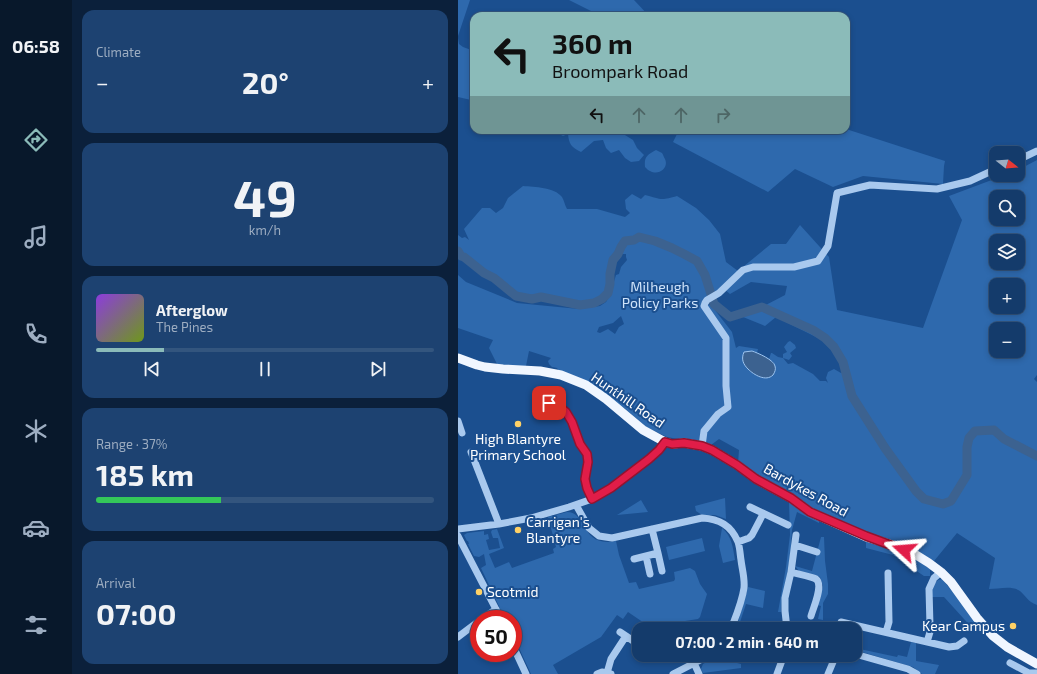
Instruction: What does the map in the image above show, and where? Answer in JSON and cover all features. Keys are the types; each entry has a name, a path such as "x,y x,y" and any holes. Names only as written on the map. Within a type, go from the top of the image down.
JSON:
{"main road":[{"name":"Hunthill Road","path":"458,358 477,366 540,371 561,375 586,385 606,399 643,430 665,442"},
{"name":"Bardykes Road","path":"665,442 672,444 684,443 702,446 721,455 750,475 791,498 810,512 866,536 913,553 941,572 951,582 988,632 1007,647 1037,664"}],"street":[{"path":"1025,157 1037,152"},
{"path":"702,446 704,431 718,414 728,407 726,386 726,338 704,306 707,300 719,293 743,270 753,266 794,267 818,261 828,246 837,193 870,185 937,189 970,181 989,172"},
{"path":"560,407 564,400"},
{"path":"549,403 560,407 566,412 580,444 587,454 588,462 585,479 592,499"},
{"path":"458,421 462,433"},
{"path":"458,529 531,518 592,499 607,491 649,459 665,442"},
{"path":"471,452 498,524"},
{"path":"576,505 589,528 598,536 612,538 702,518 719,521 728,527 738,542 744,579 743,594 733,622"},
{"path":"750,507 788,525"},
{"path":"738,542 749,538 752,535 763,514"},
{"path":"652,529 662,571"},
{"path":"786,622 785,605 796,535"},
{"path":"458,536 496,608 493,610"},
{"path":"795,545 817,552"},
{"path":"634,559 658,553"},
{"path":"646,556 650,574"},
{"path":"790,572 814,578 818,582 819,588 811,616"},
{"path":"927,642 930,632 929,589 934,578 941,572"},
{"path":"886,632 889,622 891,583 888,573"},
{"path":"841,622 854,622"},
{"path":"862,624 886,632 958,649 964,641"},
{"path":"458,637 470,628"},
{"path":"597,674 602,672 609,674 610,659 623,634 632,641"},
{"path":"862,656 908,669 917,674"},
{"path":"520,662 526,674"},
{"path":"777,674 781,662"},
{"path":"828,674 833,662"},
{"path":"673,674 694,663 699,674"},
{"path":"1010,663 1031,673"}],"green space":[{"path":"458,0 470,0 458,36"},
{"path":"569,0 634,0 645,12 593,12"},
{"path":"458,38 459,44 470,50 470,100 458,97"},
{"path":"850,130 945,161 943,184 863,176 833,187 795,169 768,192 673,142 677,134 850,134"},
{"path":"568,134 623,134 633,140 637,148 644,155 639,161 631,162 625,158 619,150 611,153 606,148 603,140 594,141 581,152 571,145"},
{"path":"656,150 662,153 666,162 666,165 660,172 653,172 645,167 647,157 650,153"},
{"name":"Milheugh Policy Parks","path":"1037,160 1037,375 1034,379 1037,382 1037,605 1017,589 989,589 995,558 957,533 934,561 907,546 867,534 810,507 738,464 739,450 719,439 711,445 667,437 646,427 624,408 559,371 557,368 552,367 548,361 551,358 529,351 526,366 498,366 489,348 493,340 458,328 458,275 466,282 517,303 579,309 600,306 606,302 610,295 616,275 619,274 621,267 627,260 626,254 615,254 611,260 612,264 608,293 602,299 594,303 580,305 541,297 532,299 516,296 494,278 484,273 464,257 461,257 458,252 458,235 469,240 464,229 482,208 490,208 496,213 503,208 508,198 523,186 544,188 554,191 562,197 567,209 597,209 625,217 630,213 626,209 625,200 632,194 641,199 645,195 661,199 677,196 696,208 709,220 720,234 726,262 738,271 771,244 786,244 800,225 829,257 837,310 923,328 962,220 949,196 989,181 1025,182 1025,166","holes":["751,282 787,286 785,295 743,317 765,326 776,317 840,349 846,373 841,373 834,369 828,372 826,378 828,383 826,381 820,381 813,374 793,363 788,364 783,358 772,353 769,359 774,363 762,378 751,372 752,351 757,353 758,349 739,346 736,348 732,332 711,305 704,304 724,289 730,294","621,316 624,324 619,327 615,334 608,329 600,333 597,332 599,327 613,323"]},
{"path":"790,341 796,348 790,353 792,356 789,360 783,358 783,354 787,352 784,347"},
{"path":"725,498 726,519 715,515 702,515 696,511 695,506"},
{"path":"641,500 648,512 617,515"},
{"path":"789,501 819,520 819,523 797,512 792,530 792,545 782,598 781,612 778,612 790,535"},
{"path":"567,512 574,514 590,535 596,539 604,542 616,541 619,555 629,583 636,582 639,589 674,581 674,572 690,568 695,571 700,584 707,594 700,617 698,619 684,622 643,622 628,612 623,619 617,615 601,637 553,665 558,674 531,674 522,654 522,610 501,610 481,568 486,565 484,554 479,557 474,556 464,535 467,533 484,531 484,535 488,534 489,539 486,540 489,550 500,548 498,538 493,538 491,532 492,530 497,529 504,548 489,554 495,568 509,562 512,568 554,553 553,549 556,547 548,517"},
{"path":"722,528 730,538 735,560 723,563 719,546"},
{"path":"821,537 824,537 828,584 828,594 823,603 823,620 818,619 821,606 817,605 823,586 820,577 799,571 795,566 812,571"},
{"path":"702,538 705,551 669,560 666,547"},
{"path":"866,541 900,552 915,559 930,569 930,576 924,576 893,555 866,548"},
{"path":"942,579 985,634 974,630 944,597 932,597 932,586 938,580"},
{"path":"748,587 765,591 763,608 746,604 740,622 738,622"},
{"path":"911,642 916,643 916,661 939,665 935,674 922,674 913,667 862,652 862,650 897,657 898,655 907,657"},
{"path":"707,662 733,662 741,664 741,668 703,673 701,669 703,664"}],"shaded area":[{"path":"752,351 772,361 775,367 775,372 773,375 767,378 760,377 746,367 743,359 744,352"}],"waterway":[{"path":"458,251 461,256 484,273 494,278 516,296 532,299 541,297 580,305 594,303 602,299 608,293 613,260 625,241 634,240 639,237 655,241 684,254 697,261 705,275 714,304 730,317 762,307 813,330 825,338 834,347 843,362 852,396 885,448 916,491 924,499 943,504 951,501 967,475 967,447 969,438 975,431 994,430 1004,439 1037,456"}],"place":[{"name":"High Blantyre Primary School","path":"518,424"},
{"name":"Carrigan's Blantyre","path":"518,530"},
{"name":"Scotmid","path":"479,592"},
{"name":"Kear Campus","path":"1013,626"}],"route":[{"path":"549,403 560,407 566,412 572,422 580,444 587,454 588,462 585,479 592,499 607,491 649,459 665,442 672,444 684,443 702,446 712,450 767,486 791,498 810,512 877,541 896,546 904,550"}]}
